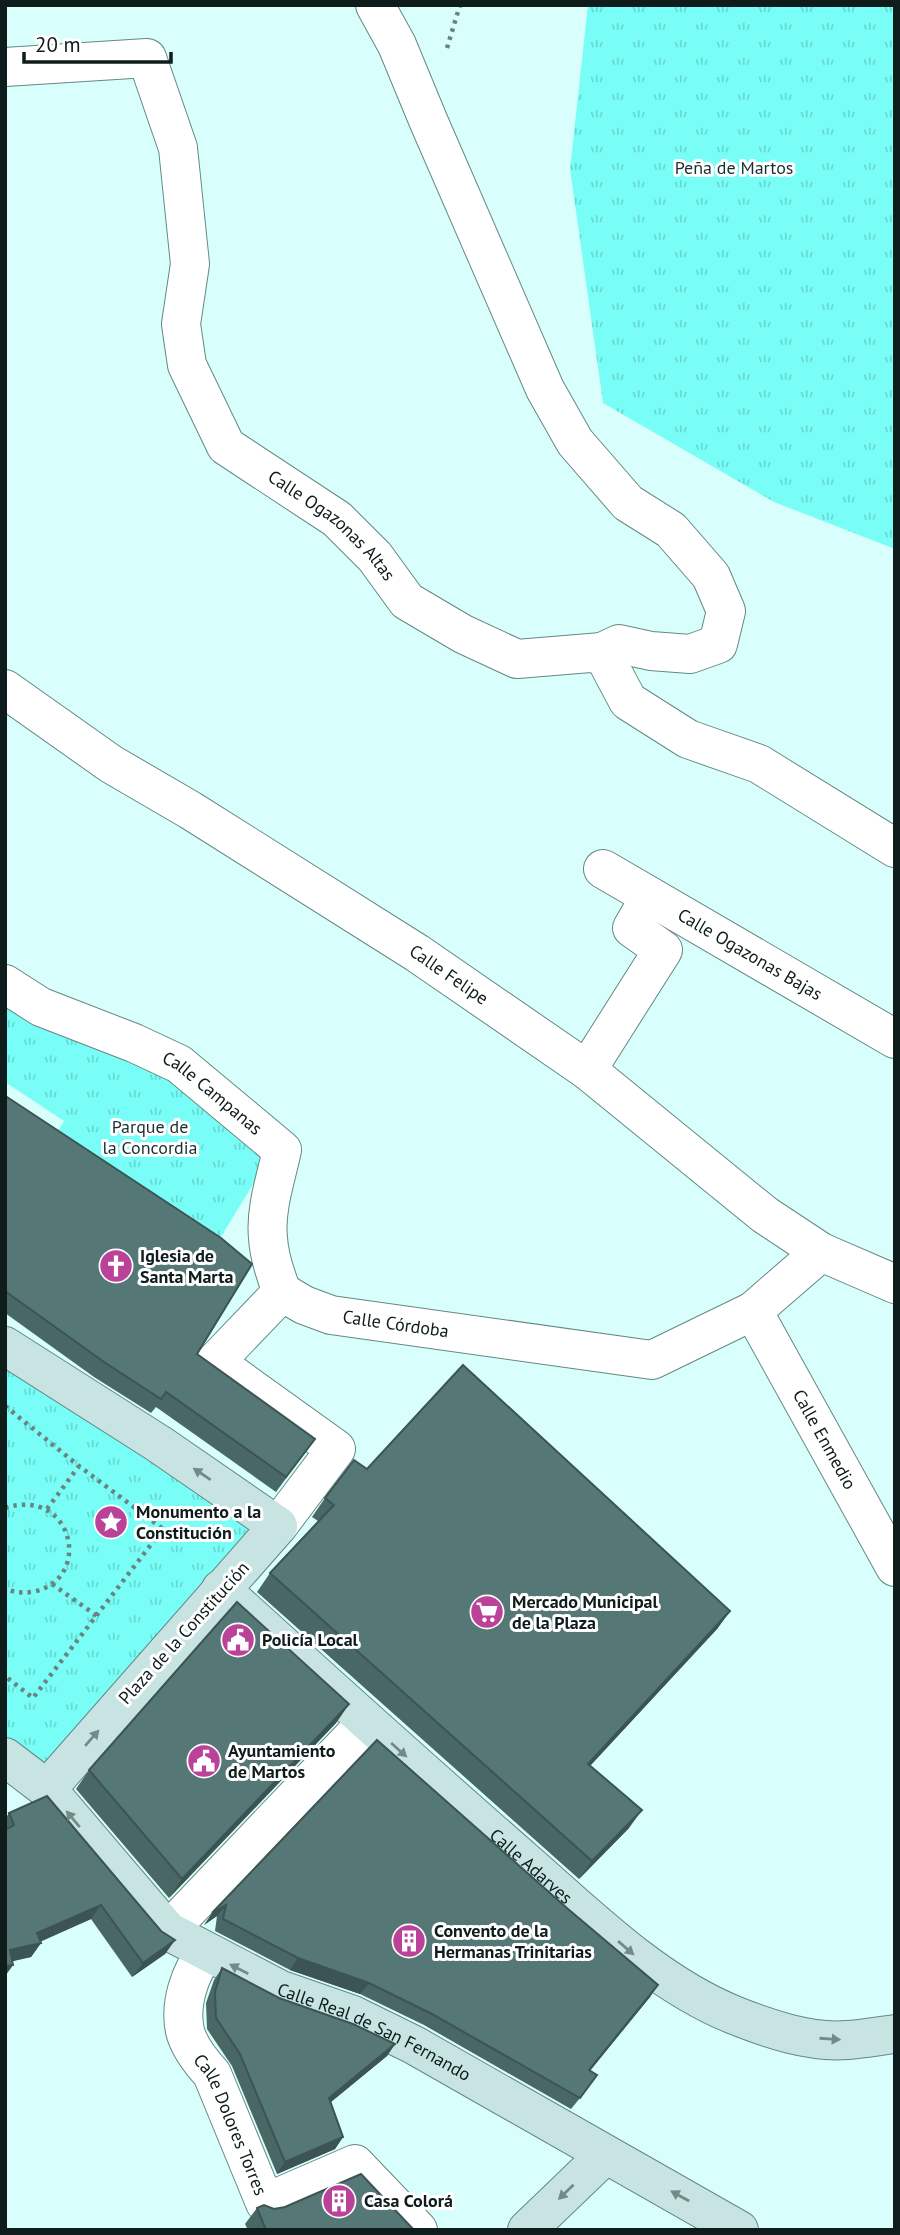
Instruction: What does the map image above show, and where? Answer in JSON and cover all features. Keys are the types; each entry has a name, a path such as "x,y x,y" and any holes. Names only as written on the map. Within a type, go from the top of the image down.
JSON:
{"street":[{"path":"375,5 397,45 545,388 575,442 628,503 671,530 711,576 726,611 718,644 690,654 651,651 619,644 602,652 628,701 688,739 759,764 895,848"},
{"name":"Calle Ogazonas Altas","path":"5,67 147,58 178,148 190,264 181,324 187,365 226,446 337,519 375,557 407,601 463,634 517,659 602,652"},
{"name":"Calle Felipe","path":"5,688 111,764 190,810 417,953 587,1070 765,1215 821,1252 890,1271"},
{"name":"Calle Ogazonas Bajas","path":"603,869 895,1040"},
{"path":"587,1070 663,950 632,928 650,897"},
{"name":"Calle Campanas","path":"5,984 41,1007 134,1043 179,1064 282,1150 267,1237 274,1272 282,1292"},
{"name":"Calle Córdoba","path":"282,1292 304,1305 331,1315 652,1360 753,1311 821,1252"},
{"path":"5,1346 159,1444 278,1526 336,1449 215,1362 282,1292"},
{"name":"Calle Enmedio","path":"753,1311 895,1567"},
{"name":"Plaza de la Constitución","path":"47,1789 278,1526"},
{"name":"Calle Adarves","path":"222,1589 367,1722 634,1955 697,1996 733,2015 807,2038 845,2040 895,2034"},
{"path":"168,1931 367,1722"},
{"path":"5,1757 47,1789"},
{"name":"Calle Real de San Fernando","path":"47,1789 168,1931 281,1990 353,2015 414,2045 739,2230"},
{"name":"Calle Dolores Torres","path":"206,1952 194,1966 187,1991 184,2009 185,2032 199,2059 212,2074 265,2203 355,2164 418,2230"},
{"path":"527,2230 605,2155"}],"path":[{"path":"5,1406 163,1529 33,1698 5,1675"},
{"path":"47,1509 79,1466"},
{"path":"5,1508 19,1503 47,1509 67,1531 70,1545 68,1560 62,1573 51,1584 38,1591 24,1593 5,1588"},
{"path":"51,1584 97,1616"}],"green space":[{"name":"Peña de Martos","path":"588,5 895,5 895,549 774,502 603,403 570,169"},
{"name":"Parque de la Concordia","path":"5,1008 100,1047 145,1061 268,1160 211,1253 50,1144 64,1121 5,1082"},
{"path":"5,1346 278,1526 47,1789 5,1757"}],"building":[{"name":"Iglesia de Santa Marta","path":"7,1097 221,1238 252,1264 197,1354 315,1439 286,1477 166,1392 161,1399 5,1291"},
{"name":"Mercado Municipal de la Plaza","path":"463,1365 730,1611 588,1764 642,1810 592,1861 270,1573 334,1505 325,1498 354,1460 367,1469"},
{"name":"Ayuntamiento de Martos","path":"237,1602 349,1704 182,1879 89,1770"},
{"name":"Convento de la Hermanas Trinitarias","path":"377,1740 658,1985 589,2070 597,2075 580,2098 432,2014 369,1983 298,1958 223,1919 226,1905 212,1913"},
{"path":"47,1796 161,1931 175,1940 143,1963 101,1905 37,1933 41,1943 10,1950 13,1965 5,1966 5,1830 14,1825 9,1813"},
{"path":"222,1968 279,1998 353,2024 395,2044 329,2098 343,2137 285,2162 240,2054 216,2018 215,1992"},
{"name":"Casa Colorá","path":"361,2174 414,2230 266,2230 257,2208 264,2205 274,2209 285,2207"}],"place":[{"name":"Iglesia de Santa Marta","path":"116,1266"},
{"name":"Monumento a la Constitución","path":"111,1522"},
{"name":"Mercado Municipal de la Plaza","path":"487,1612"},
{"name":"Policía Local","path":"238,1640"},
{"name":"Ayuntamiento de Martos","path":"204,1761"},
{"name":"Convento de la Hermanas Trinitarias","path":"409,1941"},
{"name":"Casa Colorá","path":"339,2201"}]}
